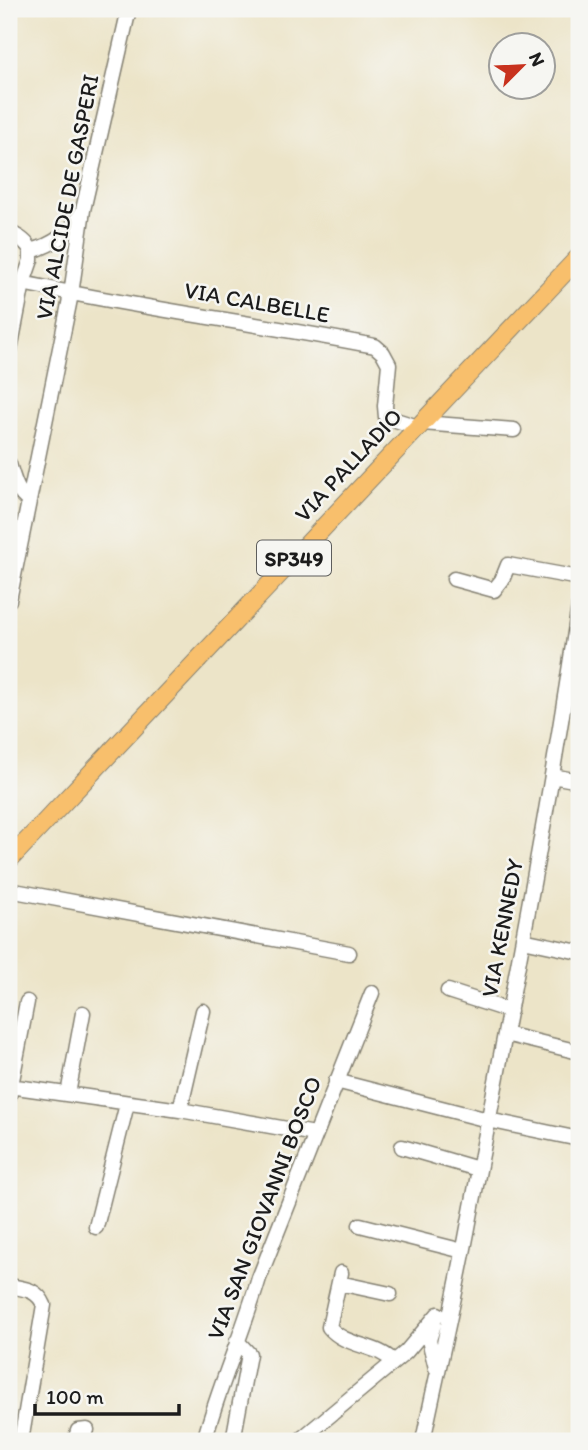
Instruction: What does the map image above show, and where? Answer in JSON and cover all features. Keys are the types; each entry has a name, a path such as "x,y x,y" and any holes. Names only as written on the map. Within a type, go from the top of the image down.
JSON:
{"main road":[{"name":"VIA PALLADIO","path":"9,860 579,257"}],"street":[{"name":"VIA ALCIDE DE GASPERI","path":"9,600 26,500 71,294 83,210 129,9"},
{"path":"31,251 54,242 66,233 83,210"},
{"path":"9,232 29,245 31,251 9,355"},
{"name":"VIA CALBELLE","path":"23,283 71,294 375,346 389,364 386,417 420,425"},
{"path":"420,425 514,430"},
{"path":"9,464 26,500"},
{"path":"9,496 26,500"},
{"path":"454,579 494,590 508,565 579,578"},
{"name":"VIA KENNEDY","path":"423,1441 437,1373 437,1344 462,1254 510,1011 552,776 574,681 579,606"},
{"path":"552,776 579,781"},
{"path":"9,890 349,954"},
{"path":"523,940 579,952"},
{"path":"448,991 510,1011"},
{"name":"VIA SAN GIOVANNI BOSCO","path":"204,1441 259,1278 372,993"},
{"path":"27,1002 9,1089 68,1094 180,1110 315,1134"},
{"path":"180,1110 203,1011"},
{"path":"68,1094 83,1013"},
{"path":"505,1034 579,1052"},
{"path":"336,1081 488,1120 579,1139"},
{"path":"96,1227 127,1104"},
{"path":"402,1147 478,1169"},
{"path":"360,1226 462,1254"},
{"path":"390,1294 340,1278 329,1327 347,1341 380,1351 394,1362"},
{"path":"9,1286 32,1291 40,1296 44,1305 21,1441"},
{"path":"299,1441 407,1352 443,1318"},
{"path":"234,1435 248,1354 237,1341"},
{"path":"407,1352 422,1344 437,1344"},
{"path":"75,1441 78,1431 87,1430"}]}
